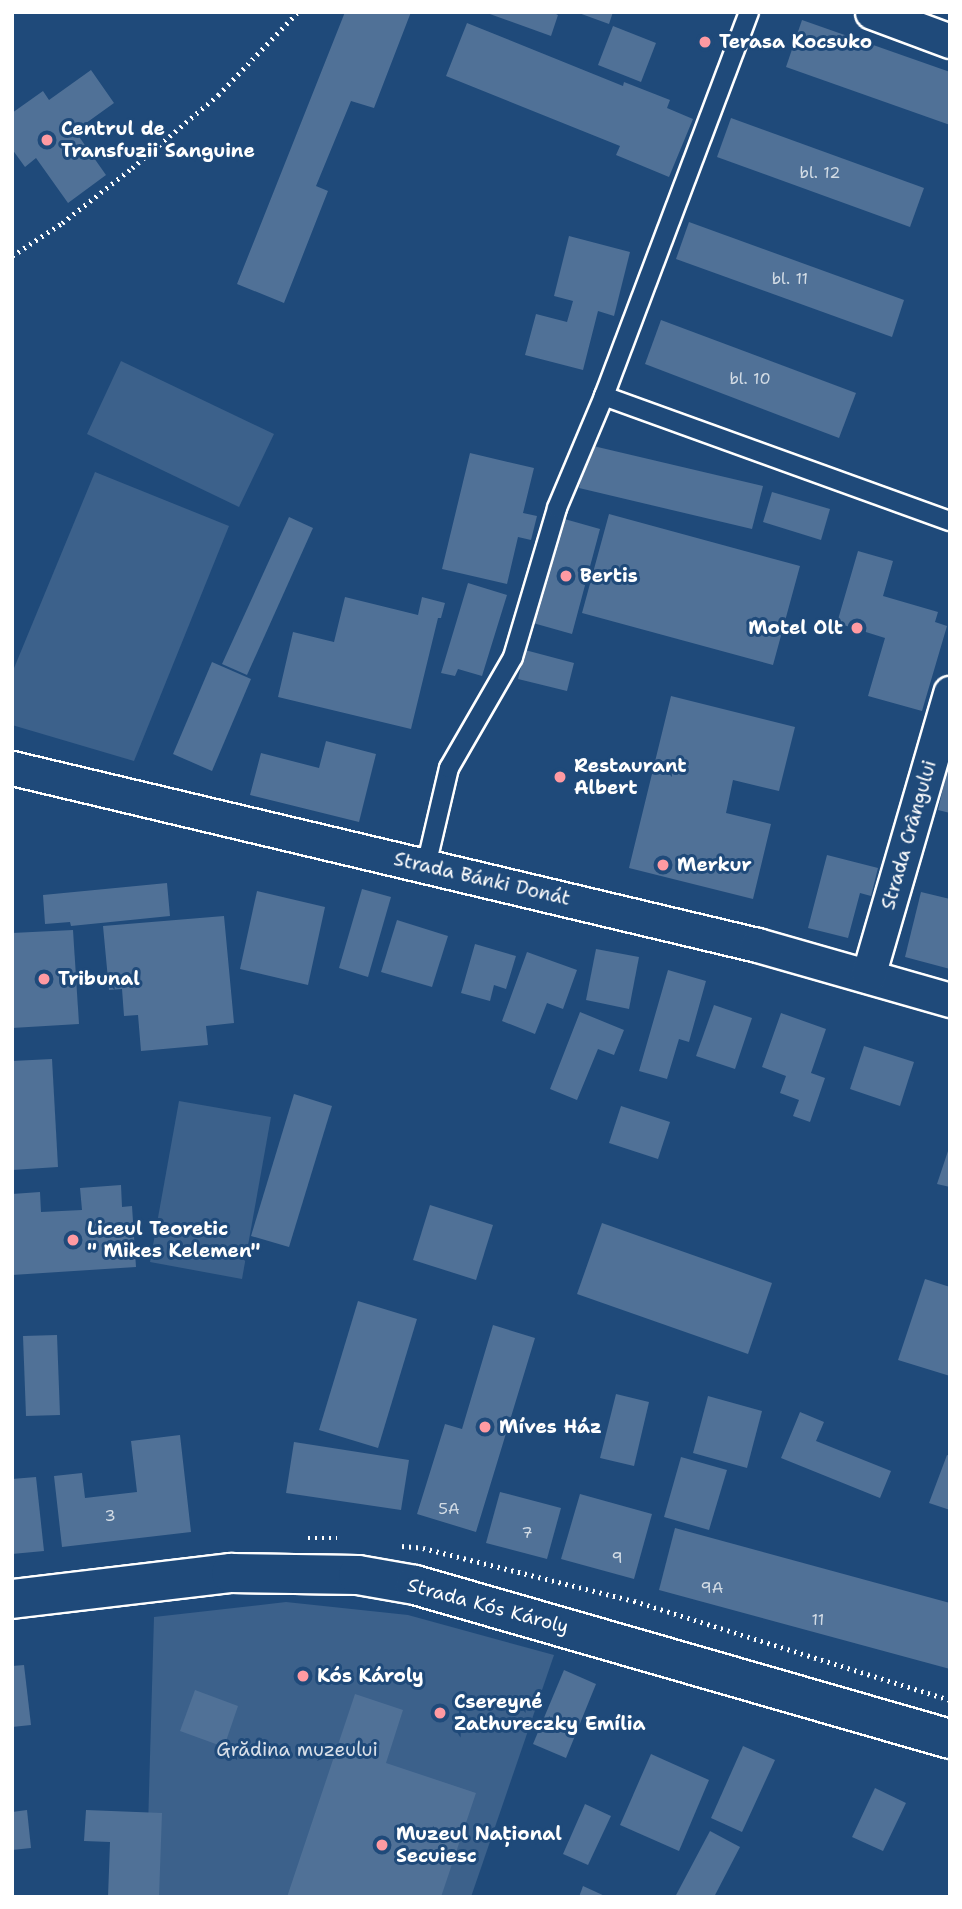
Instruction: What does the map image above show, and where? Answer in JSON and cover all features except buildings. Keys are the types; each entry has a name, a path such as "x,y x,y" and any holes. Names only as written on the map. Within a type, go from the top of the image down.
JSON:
{"main road":[{"name":"Strada Kós Károly","path":"12,1599 231,1573 358,1575 415,1585 950,1739"}],"street":[{"path":"872,12 950,41"},
{"name":"Strada Crângului","path":"868,976 950,693"},
{"name":"Strada Bánki Donát","path":"12,768 757,945 950,1000"}],"lane":[{"path":"426,866 449,768 513,657 557,508 604,396 749,12"},
{"path":"604,396 950,521"}],"path":[{"path":"12,256 62,223 218,95 298,12"}],"green space":[{"path":"121,361 274,434 239,507 87,434"},
{"path":"95,472 229,526 134,761 12,725 12,673"},
{"path":"179,1101 271,1117 242,1279 150,1262"},
{"name":"Grădina muzeului","path":"286,1602 408,1615 554,1655 471,1897 146,1897 154,1617"}],"place":[{"name":"Terasa Kocsuko","path":"705,42"},
{"name":"Centrul de Transfuzii Sanguine","path":"47,140"},
{"name":"Bertis","path":"566,576"},
{"name":"Motel Olt","path":"857,628"},
{"name":"Restaurant Albert","path":"560,777"},
{"name":"Merkur","path":"663,865"},
{"name":"Tribunal","path":"44,979"},
{"name":"Liceul Teoretic \" Mikes Kelemen\"","path":"73,1240"},
{"name":"Míves Ház","path":"485,1427"},
{"name":"Kós Károly","path":"303,1676"},
{"name":"Csereyné Zathureczky Emília","path":"440,1713"},
{"name":"Muzeul Național Secuiesc","path":"382,1845"}]}
